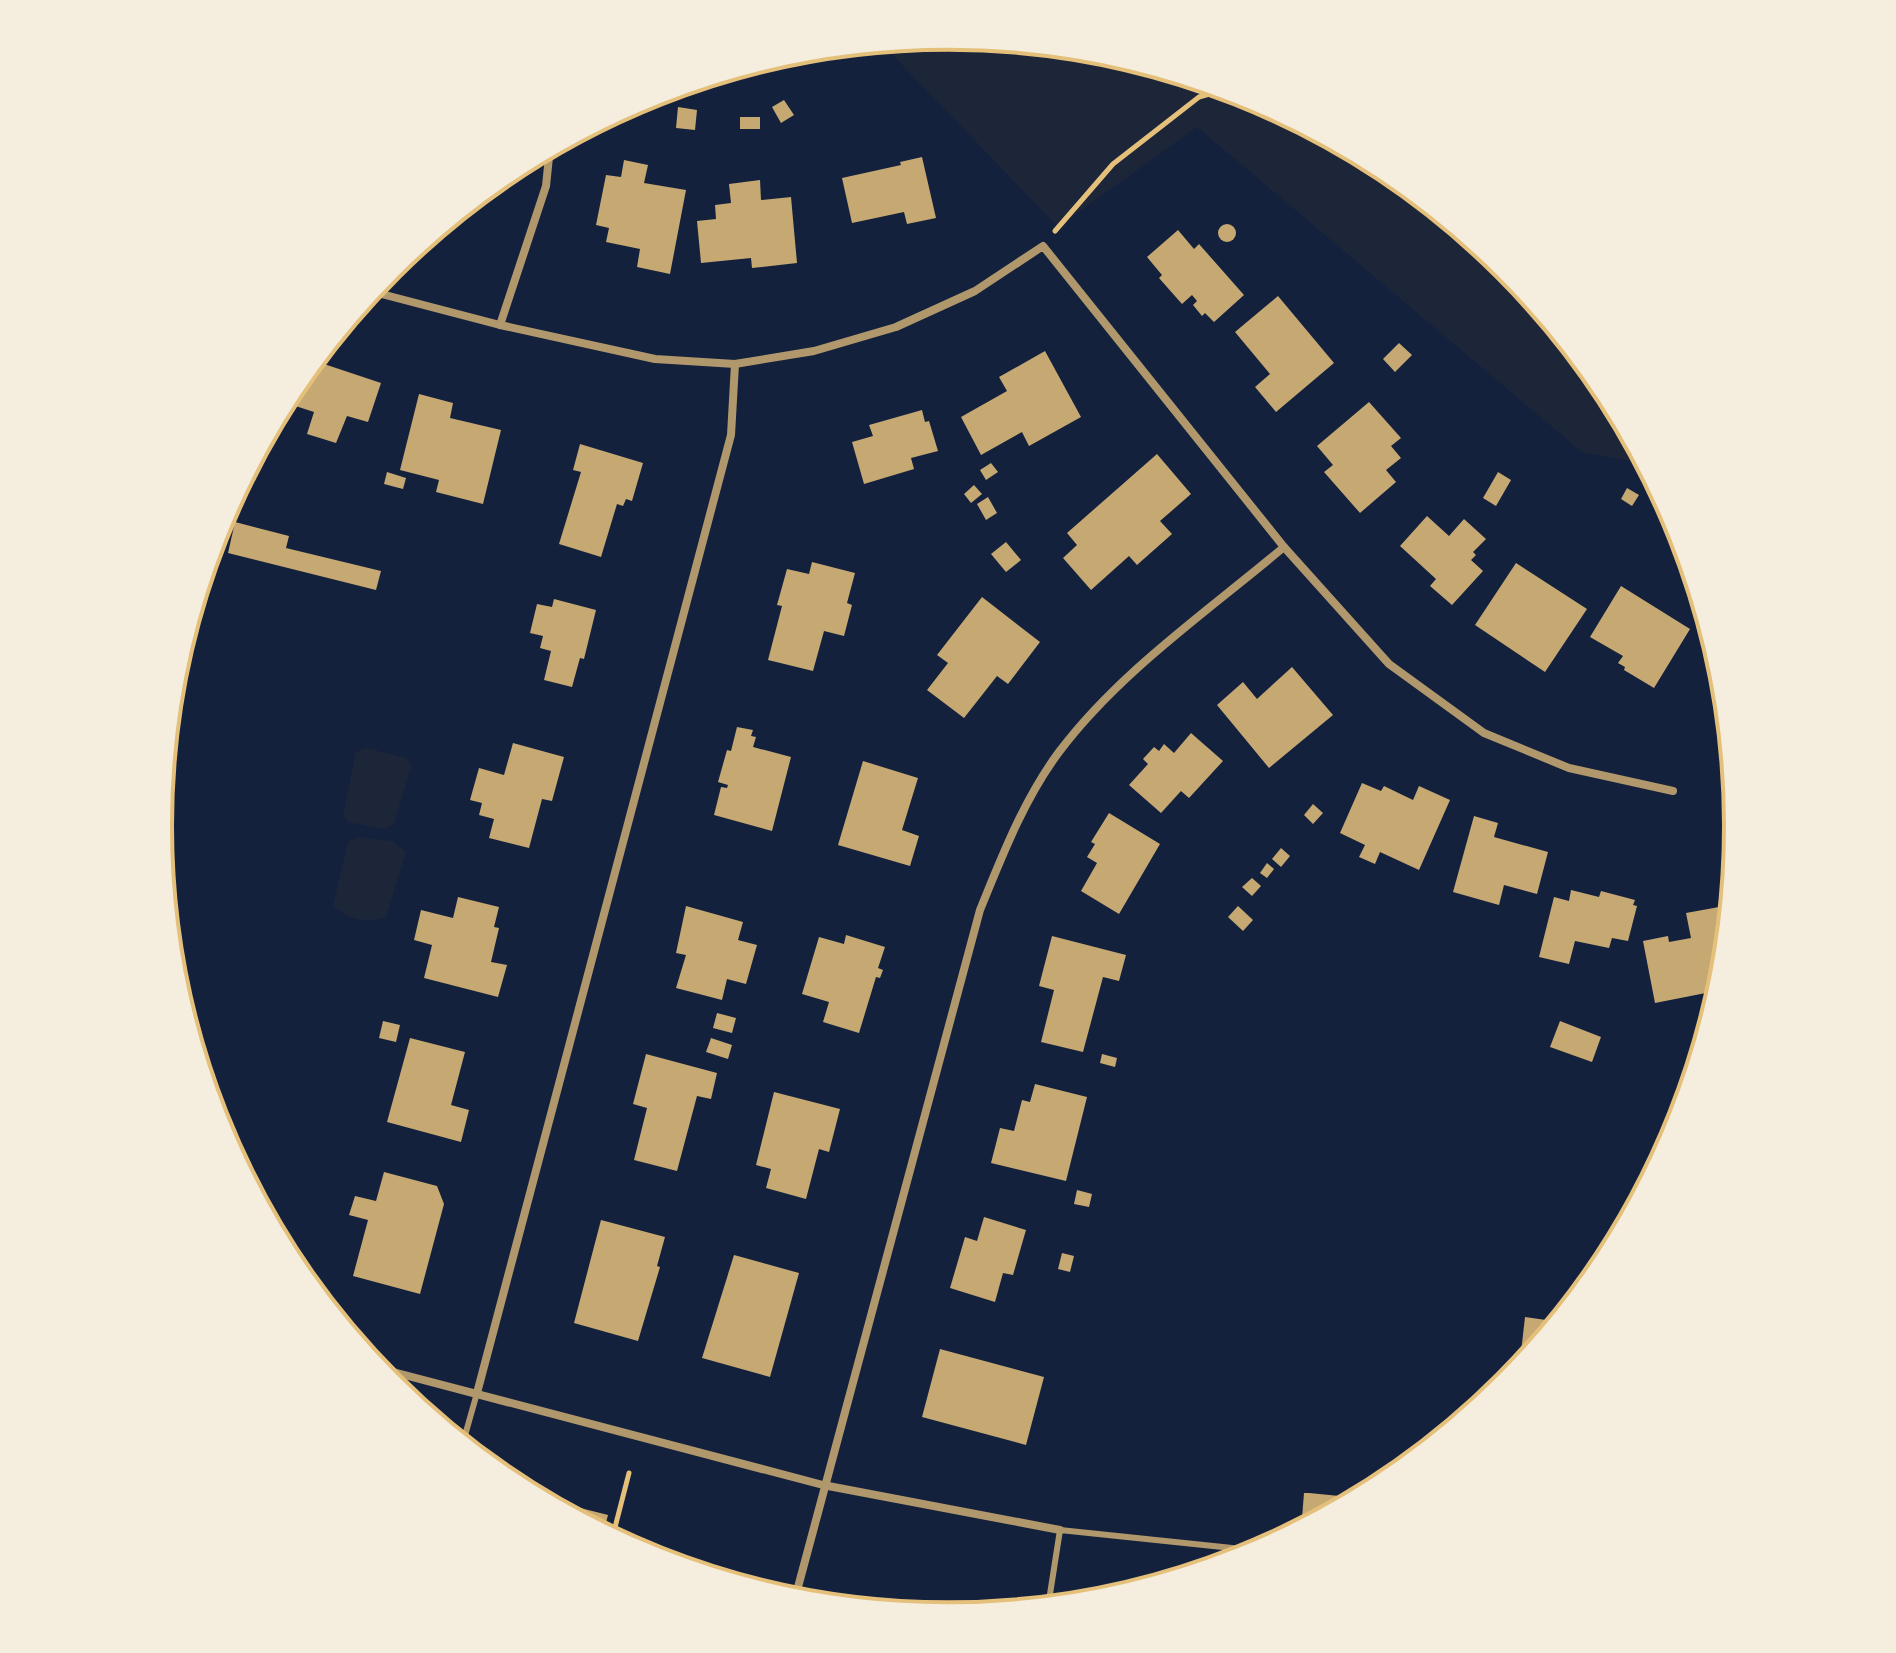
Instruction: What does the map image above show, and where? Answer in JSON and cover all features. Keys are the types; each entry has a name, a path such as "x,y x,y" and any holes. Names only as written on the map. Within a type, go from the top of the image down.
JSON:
{"street":[{"path":"500,325 546,186 549,161"},
{"path":"383,294 500,325 655,359 735,364 814,351 896,327 975,291 1043,246 1284,547 1389,664 1484,733 1569,768 1673,791"},
{"path":"477,1393 731,435 735,364"},
{"path":"797,1588 980,910 1015,826 1059,753 1116,687 1284,547"},
{"path":"396,1372 823,1485 1060,1530"}],"lane":[{"path":"465,1435 477,1393"},
{"path":"1050,1596 1060,1530 1234,1548"}],"path":[{"path":"1043,246 1113,164 1199,97 1207,95"},
{"path":"615,1528 629,1473"}],"shaded area":[{"path":"999,52 1099,65 1149,76 1245,109 1336,154 1421,210 1497,277 1564,354 1594,395 1633,461 1582,452 1197,127 1058,227 890,53"},
{"path":"366,748 407,758 411,767 394,824 384,829 348,822 343,815 356,752"},
{"path":"359,837 392,841 406,852 386,917 358,919 333,906 348,842"}],"building":[{"path":"784,100 794,115 781,123 772,107"},
{"path":"678,107 697,110 695,130 676,128"},
{"path":"740,117 760,117 760,129 740,129"},
{"path":"922,157 936,218 907,224 904,212 852,223 842,178 901,165 900,162"},
{"path":"624,160 648,165 644,183 686,190 670,274 637,267 640,249 606,242 609,228 596,225 606,175 621,177"},
{"path":"760,180 761,200 791,197 797,263 752,268 751,258 701,263 697,221 716,219 715,205 731,203 729,184"},
{"path":"1223,224 1231,224 1236,233 1234,240 1223,242 1218,237 1218,229"},
{"path":"1178,230 1194,249 1199,244 1244,295 1214,322 1205,313 1202,316 1193,305 1197,301 1192,295 1182,304 1159,278 1162,275 1147,257"},
{"path":"1278,296 1334,363 1276,412 1255,387 1270,374 1235,332"},
{"path":"1399,343 1412,355 1395,372 1383,359"},
{"path":"1045,351 1081,417 1029,446 1022,432 981,455 961,417 1007,391 999,377"},
{"path":"325,364 381,383 368,422 347,416 336,443 307,434 314,412 295,406"},
{"path":"419,394 453,403 450,418 501,430 483,504 436,492 439,480 400,470"},
{"path":"1369,402 1401,438 1391,446 1401,458 1386,470 1396,482 1360,513 1324,472 1333,465 1317,446"},
{"path":"922,410 925,422 929,421 938,451 911,458 914,469 864,484 852,442 873,436 869,425"},
{"path":"580,444 643,463 632,501 626,499 623,506 617,504 601,557 559,544 581,472 573,470"},
{"path":"1157,454 1191,494 1160,521 1172,534 1137,565 1129,556 1091,590 1063,558 1077,545 1067,533"},
{"path":"991,463 998,472 986,480 980,470"},
{"path":"387,472 406,478 403,489 384,484"},
{"path":"1498,472 1511,480 1496,506 1483,498"},
{"path":"974,485 982,494 971,503 964,494"},
{"path":"1627,488 1639,495 1632,506 1621,499"},
{"path":"988,497 997,513 986,520 977,504"},
{"path":"1427,516 1449,536 1464,519 1486,539 1473,552 1476,555 1471,560 1483,571 1452,605 1430,586 1436,579 1400,546"},
{"path":"235,522 289,536 286,548 381,571 376,590 228,553"},
{"path":"1006,542 1021,560 1006,572 991,554"},
{"path":"812,562 855,573 847,603 852,605 844,636 824,631 813,671 768,660 782,606 777,605 787,569 809,574"},
{"path":"1516,563 1587,609 1545,672 1475,625"},
{"path":"1621,586 1690,629 1654,688 1624,670 1625,667 1618,663 1623,656 1590,637"},
{"path":"982,597 1040,642 1008,684 997,676 964,718 927,690 948,663 937,655"},
{"path":"554,599 596,610 584,659 580,658 572,687 544,680 551,651 540,648 543,636 530,633 537,604 552,607"},
{"path":"1292,667 1333,715 1269,768 1217,705 1243,682 1257,699"},
{"path":"737,727 753,730 751,736 756,737 753,747 791,757 772,831 714,815 721,787 727,788 728,785 718,782"},
{"path":"1191,733 1223,761 1189,798 1181,791 1161,813 1129,785 1148,764 1143,759 1154,747 1159,751 1164,744 1174,753"},
{"path":"513,743 564,757 552,801 542,799 529,848 489,838 494,819 479,815 482,803 470,800 479,768 504,775"},
{"path":"863,761 918,778 902,830 919,836 910,866 838,845"},
{"path":"1362,783 1381,791 1384,786 1413,800 1419,786 1450,800 1419,870 1380,852 1375,864 1359,857 1365,845 1340,833"},
{"path":"1313,804 1323,813 1313,824 1304,815"},
{"path":"1109,813 1160,844 1119,914 1081,891 1097,863 1087,857 1095,844 1091,842"},
{"path":"1474,816 1498,823 1494,837 1548,852 1537,894 1504,885 1499,905 1453,892"},
{"path":"1281,848 1290,856 1281,867 1272,859"},
{"path":"1267,863 1274,869 1267,878 1260,873"},
{"path":"1252,878 1261,886 1252,896 1242,887"},
{"path":"1571,890 1599,897 1601,891 1635,900 1633,905 1637,906 1628,941 1612,938 1609,948 1575,941 1569,964 1539,957 1554,897 1569,901"},
{"path":"458,897 499,907 494,927 499,928 491,962 507,965 498,997 424,978 432,945 414,940 421,910 453,918"},
{"path":"686,906 743,922 738,940 757,945 746,984 727,979 722,1000 676,988 686,955 676,953"},
{"path":"1238,906 1253,920 1243,931 1228,917"},
{"path":"1719,907 1706,993 1655,1003 1643,941 1668,936 1669,942 1691,938 1686,913"},
{"path":"846,935 885,947 878,968 883,970 880,978 876,977 859,1033 823,1022 829,1002 802,994 819,937 844,944"},
{"path":"1052,936 1126,955 1119,981 1103,977 1083,1052 1041,1042 1054,990 1039,986"},
{"path":"717,1013 736,1018 732,1033 713,1028"},
{"path":"383,1021 400,1025 396,1042 379,1038"},
{"path":"1560,1021 1601,1037 1592,1062 1550,1047"},
{"path":"410,1038 465,1052 451,1105 469,1110 461,1142 387,1122"},
{"path":"711,1038 732,1045 728,1059 706,1052"},
{"path":"646,1054 717,1073 711,1099 697,1096 677,1171 634,1160 647,1108 633,1104"},
{"path":"1102,1054 1117,1058 1115,1067 1100,1063"},
{"path":"1035,1084 1087,1097 1066,1181 991,1163 1000,1128 1014,1131 1022,1100 1030,1102"},
{"path":"774,1092 840,1109 829,1152 819,1149 806,1199 766,1188 771,1169 756,1165"},
{"path":"384,1172 437,1186 444,1204 420,1294 353,1276 368,1220 349,1215 355,1196 376,1201"},
{"path":"1077,1190 1092,1194 1089,1207 1074,1204"},
{"path":"984,1217 1026,1230 1013,1275 1003,1273 995,1302 950,1288 965,1237 977,1241"},
{"path":"601,1220 665,1237 657,1266 660,1267 638,1341 574,1323"},
{"path":"1062,1253 1074,1256 1070,1272 1058,1269"},
{"path":"734,1255 799,1273 770,1377 702,1358"},
{"path":"1525,1317 1546,1320 1532,1338 1521,1350"},
{"path":"940,1349 1044,1377 1026,1445 922,1417"},
{"path":"1304,1493 1340,1496 1336,1499 1302,1517"},
{"path":"574,1506 608,1515 606,1523"}]}
